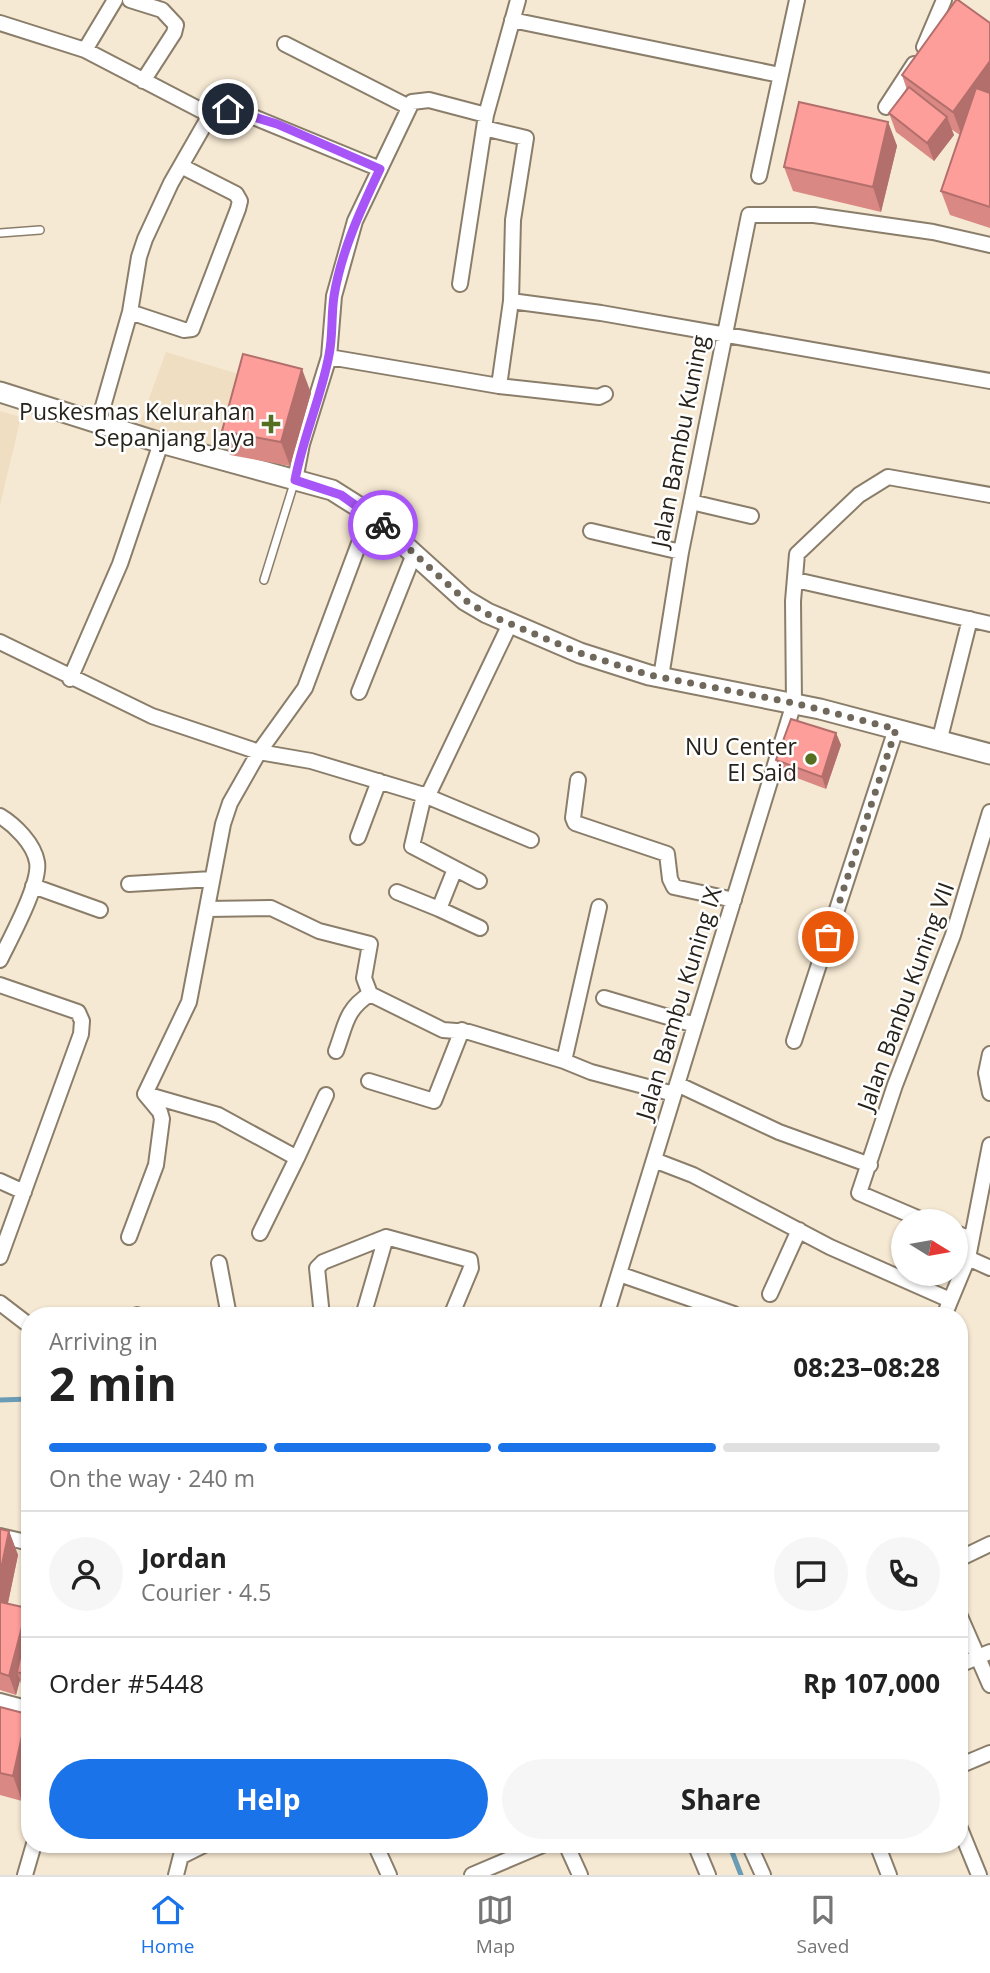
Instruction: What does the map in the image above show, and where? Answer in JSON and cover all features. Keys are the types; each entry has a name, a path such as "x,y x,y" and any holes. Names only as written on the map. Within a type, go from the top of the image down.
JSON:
{"street":[{"path":"85,50 115,0"},
{"path":"130,0 164,5 175,22 174,33 143,81"},
{"path":"460,284 485,122 518,0"},
{"path":"759,176 797,0"},
{"path":"887,107 932,34 944,0"},
{"path":"512,20 780,75"},
{"path":"0,23 85,50 210,115"},
{"path":"285,44 409,107"},
{"path":"295,480 302,444 329,357 334,296 355,221 409,107 417,100 429,100 526,138 513,220 511,301 499,386"},
{"path":"98,424 130,312 142,248 181,166 210,115 228,109 243,111 380,169"},
{"path":"130,312 184,330 192,329 238,209 240,201 236,194 181,166"},
{"name":"Jalan Bambu Kuning","path":"661,677 681,552 749,215 814,215 933,232 990,245"},
{"path":"511,301 601,313 990,381"},
{"path":"329,357 499,386 598,397 605,394"},
{"path":"0,392 161,443 332,490 370,514 465,600 510,624 608,663 661,677 794,703 990,754"},
{"path":"70,679 120,564 161,443"},
{"name":"Jalan Bambu Kuning IX","path":"609,1307 794,703 793,601 796,559 800,550 859,495 888,477 990,495"},
{"path":"691,502 751,516"},
{"path":"145,1094 189,1002 212,879 230,803 259,752 305,688 370,514"},
{"path":"591,531 681,552"},
{"path":"359,692 414,554"},
{"path":"796,580 990,624"},
{"path":"939,742 970,619"},
{"path":"479,881 412,846 424,795 430,791 457,739 510,624"},
{"path":"0,642 70,679 152,716 259,752 311,761 424,795 531,840"},
{"path":"794,1041 896,729"},
{"path":"578,780 573,818 575,823 659,849 667,854 670,879 674,887 734,900"},
{"path":"358,837 379,781"},
{"name":"Jalan Banbu Kuning VII","path":"897,1209 859,1193 895,1085 953,935 990,812"},
{"path":"0,816 33,849 38,865 33,886 0,960"},
{"path":"439,909 455,869"},
{"path":"129,884 212,879"},
{"path":"33,886 100,910"},
{"path":"397,892 480,928"},
{"path":"564,1061 599,907"},
{"path":"207,909 271,908 319,931 370,944 364,978 370,994 415,1019 443,1030 463,1030 591,1072 676,1089 779,1132 870,1165"},
{"path":"0,985 78,1012 82,1021 81,1034 0,1258"},
{"path":"336,1051 343,1026 355,1004 370,994"},
{"path":"604,998 695,1025"},
{"path":"369,1082 434,1101 463,1030"},
{"path":"990,1054 986,1073 990,1093"},
{"path":"145,1094 218,1115 297,1158"},
{"path":"129,1237 156,1165 162,1119 160,1111 145,1094"},
{"path":"261,1233 326,1095"},
{"path":"990,1145 968,1258 990,1268"},
{"path":"654,1160 693,1175 799,1230 950,1300"},
{"path":"0,1181 24,1192"},
{"path":"770,1294 799,1230"},
{"path":"321,1307 317,1268 323,1262 386,1237 470,1260 471,1268 455,1307"},
{"path":"366,1307 386,1237"},
{"path":"219,1263 227,1307"},
{"path":"619,1274 714,1307"},
{"path":"947,1307 956,1286"},
{"path":"0,1303 21,1319"},
{"path":"0,1536 21,1541"},
{"path":"968,1555 990,1544"},
{"path":"968,1628 984,1654 990,1685"},
{"path":"0,1701 21,1707"},
{"path":"968,1762 990,1753"},
{"path":"968,1848 979,1875"},
{"path":"25,1875 31,1853"},
{"path":"176,1875 182,1853"},
{"path":"379,1853 389,1875"},
{"path":"472,1875 524,1853"},
{"path":"569,1853 580,1875"},
{"path":"699,1853 708,1875"},
{"path":"753,1853 763,1875"},
{"path":"880,1853 889,1875"}],"lane":[{"path":"0,233 40,230"},
{"path":"264,580 295,480"}],"shaded area":[{"path":"166,352 252,378 230,455 137,431"},
{"path":"0,411 21,417 0,505"}],"building":[{"path":"956,0 990,23 990,61 953,112 902,75"},
{"path":"909,87 947,117 927,143 889,113"},
{"path":"976,88 990,93 990,207 941,191"},
{"path":"799,102 888,122 873,187 784,167"},
{"path":"243,354 302,369 281,442 222,431"},
{"name":"NU Center El Said","path":"791,719 836,733 822,777 776,760"},
{"path":"0,1529 9,1531 0,1574"},
{"path":"0,1602 21,1607 21,1631 9,1676 0,1673"},
{"path":"21,1653 21,1673 17,1672"},
{"path":"0,1707 21,1712 21,1741 13,1776 0,1773"}],"waterway":[{"path":"0,1400 21,1399"},
{"path":"732,1853 741,1875"}],"way so far":[{"path":"383,525 465,600 487,614 580,653 649,675 794,703 896,729 828,937"}],"place":[{"name":"Puskesmas Kelurahan Sepanjang Jaya","path":"271,424"},
{"name":"NU Center El Said","path":"811,759"}],"route":[{"path":"228,109 243,111 277,124 380,169 355,221 334,296 329,357 302,444 295,480 332,490 356,503 383,525"}]}
